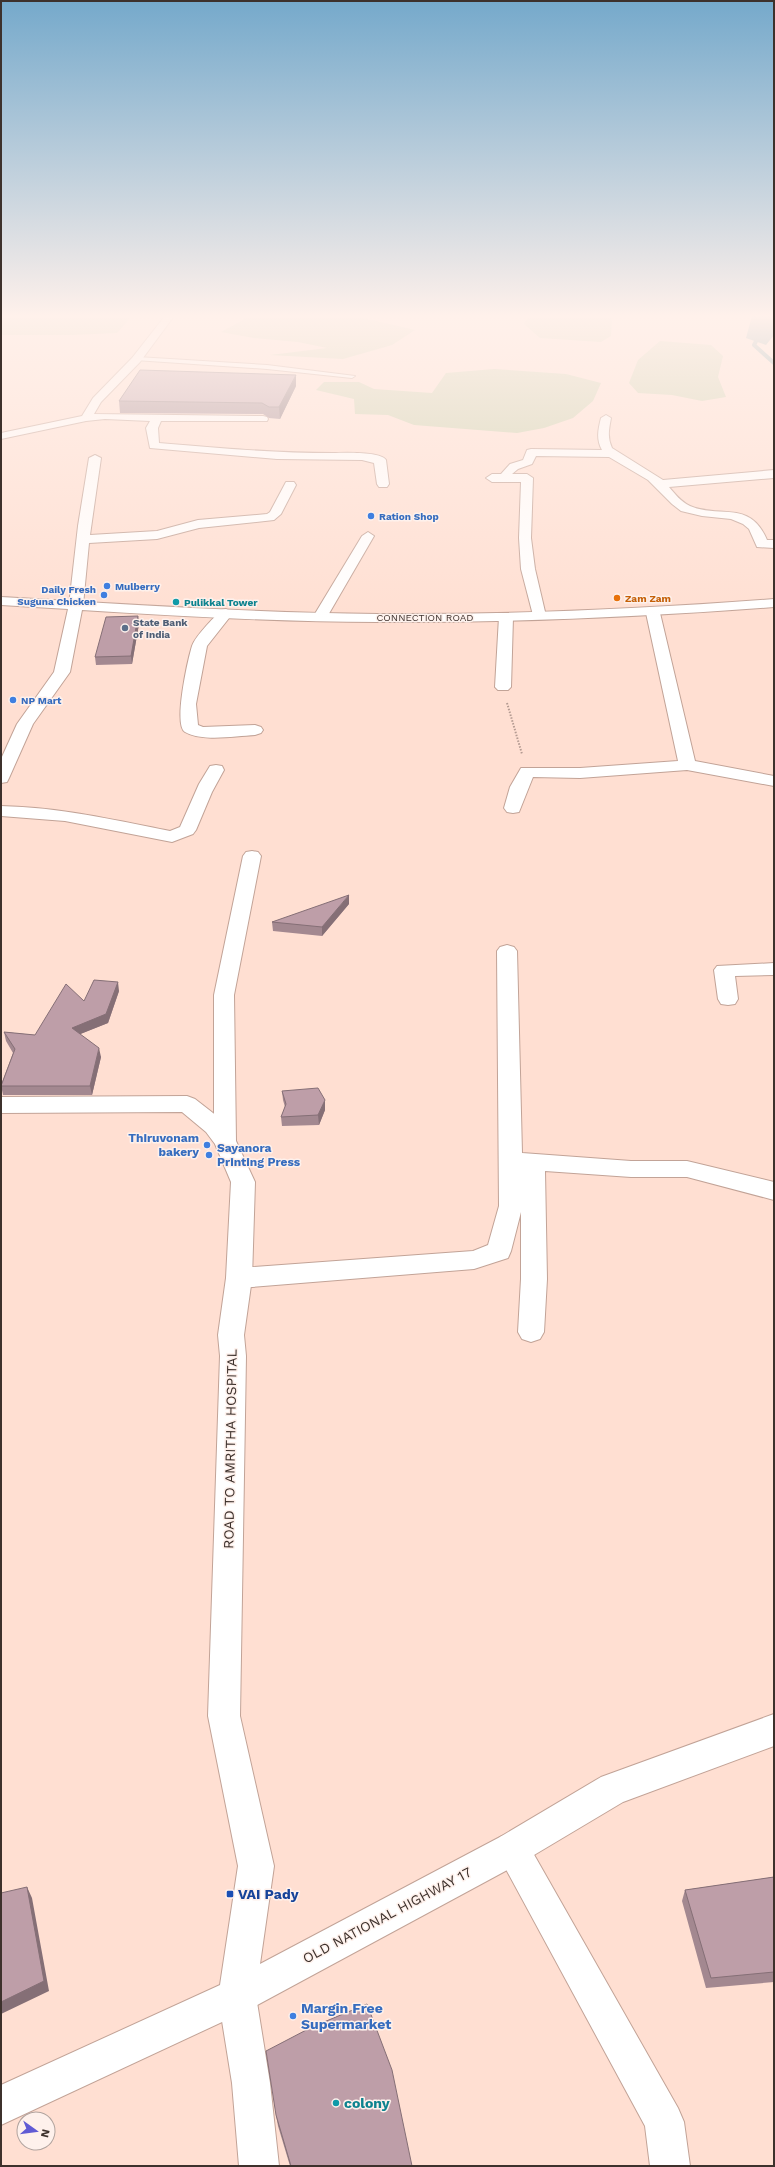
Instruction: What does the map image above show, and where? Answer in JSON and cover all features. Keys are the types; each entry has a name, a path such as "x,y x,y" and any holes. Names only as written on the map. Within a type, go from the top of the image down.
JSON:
{"street":[{"path":"1,436 94,417"},
{"path":"134,417 263,419"},
{"path":"157,418 152,428 154,446 277,456 362,457 380,460 383,484"},
{"path":"606,418 602,430 602,439 610,454"},
{"path":"505,477 508,471 516,465 528,462 531,452 610,454 652,477 684,508 692,511 729,515 745,519 755,527 762,544 774,544"},
{"path":"1,778 25,724 62,672 76,605 95,458"},
{"path":"660,484 774,474"},
{"path":"492,478 528,478 525,538 528,569 539,616"},
{"path":"84,538 157,535 170,533 198,524 270,517 275,514 290,486"},
{"path":"320,617 368,536"},
{"name":"CONNECTION ROAD","path":"1,602 320,617 506,617 653,613 774,603"},
{"path":"226,613 200,645 188,704 190,728 201,732 255,730"},
{"path":"653,613 687,766"},
{"path":"503,687 506,617"},
{"path":"513,808 519,787 527,772 580,772 687,766 773,783"},
{"path":"1,811 21,810 51,814 172,836 187,830 203,798 208,782 216,770"},
{"path":"225,1141 224,995 252,856"},
{"path":"507,951 522,1161 534,1279 531,1332"},
{"path":"728,999 724,970 774,969"},
{"name":"ROAD TO AMRITHA HOSPITAL","path":"1,1105 186,1104 214,1126 225,1141 243,1182 239,1278 231,1335 233,1356 224,1716 256,1866 237,1996 250,2083 259,2166"},
{"path":"522,1161 631,1169 687,1169 774,1191"},
{"path":"239,1278 474,1260 499,1251 522,1161"},
{"name":"OLD NATIONAL HIGHWAY 17","path":"1,2105 237,1996 512,1849 613,1789 774,1730"},
{"path":"512,1849 664,2122 670,2166"}],"path":[{"path":"503,687 527,772"}],"green space":[{"path":"394,417 574,417 544,428 517,433 414,425"}],"building":[{"path":"138,616 131,656 95,657 106,617"},
{"path":"349,895 322,927 272,922"},
{"path":"94,980 118,982 106,1014 72,1028 99,1048 90,1086 1,1086 15,1049 4,1032 35,1035 66,984 84,1001"},
{"path":"318,1088 325,1100 318,1115 281,1117 286,1104 282,1091"},
{"path":"774,1877 774,1972 711,1978 685,1890"},
{"path":"27,1887 44,1981 1,2002 1,1893"},
{"name":"colony","path":"367,2004 392,2070 412,2166 291,2166 276,2115 266,2051 312,2027"}],"place":[{"name":"Ration Shop","path":"371,516"},
{"name":"Mulberry","path":"107,586"},
{"name":"Daily Fresh Suguna Chicken","path":"104,595"},
{"name":"Zam Zam","path":"617,598"},
{"name":"Pulikkal Tower","path":"176,602"},
{"name":"State Bank of India","path":"125,628"},
{"name":"NP Mart","path":"13,700"},
{"name":"Thiruvonam bakery","path":"207,1145"},
{"name":"Sayanora Printing Press","path":"209,1155"},
{"name":"VAI Pady","path":"230,1894"},
{"name":"Margin Free Supermarket","path":"293,2016"},
{"name":"colony","path":"336,2103"}]}
